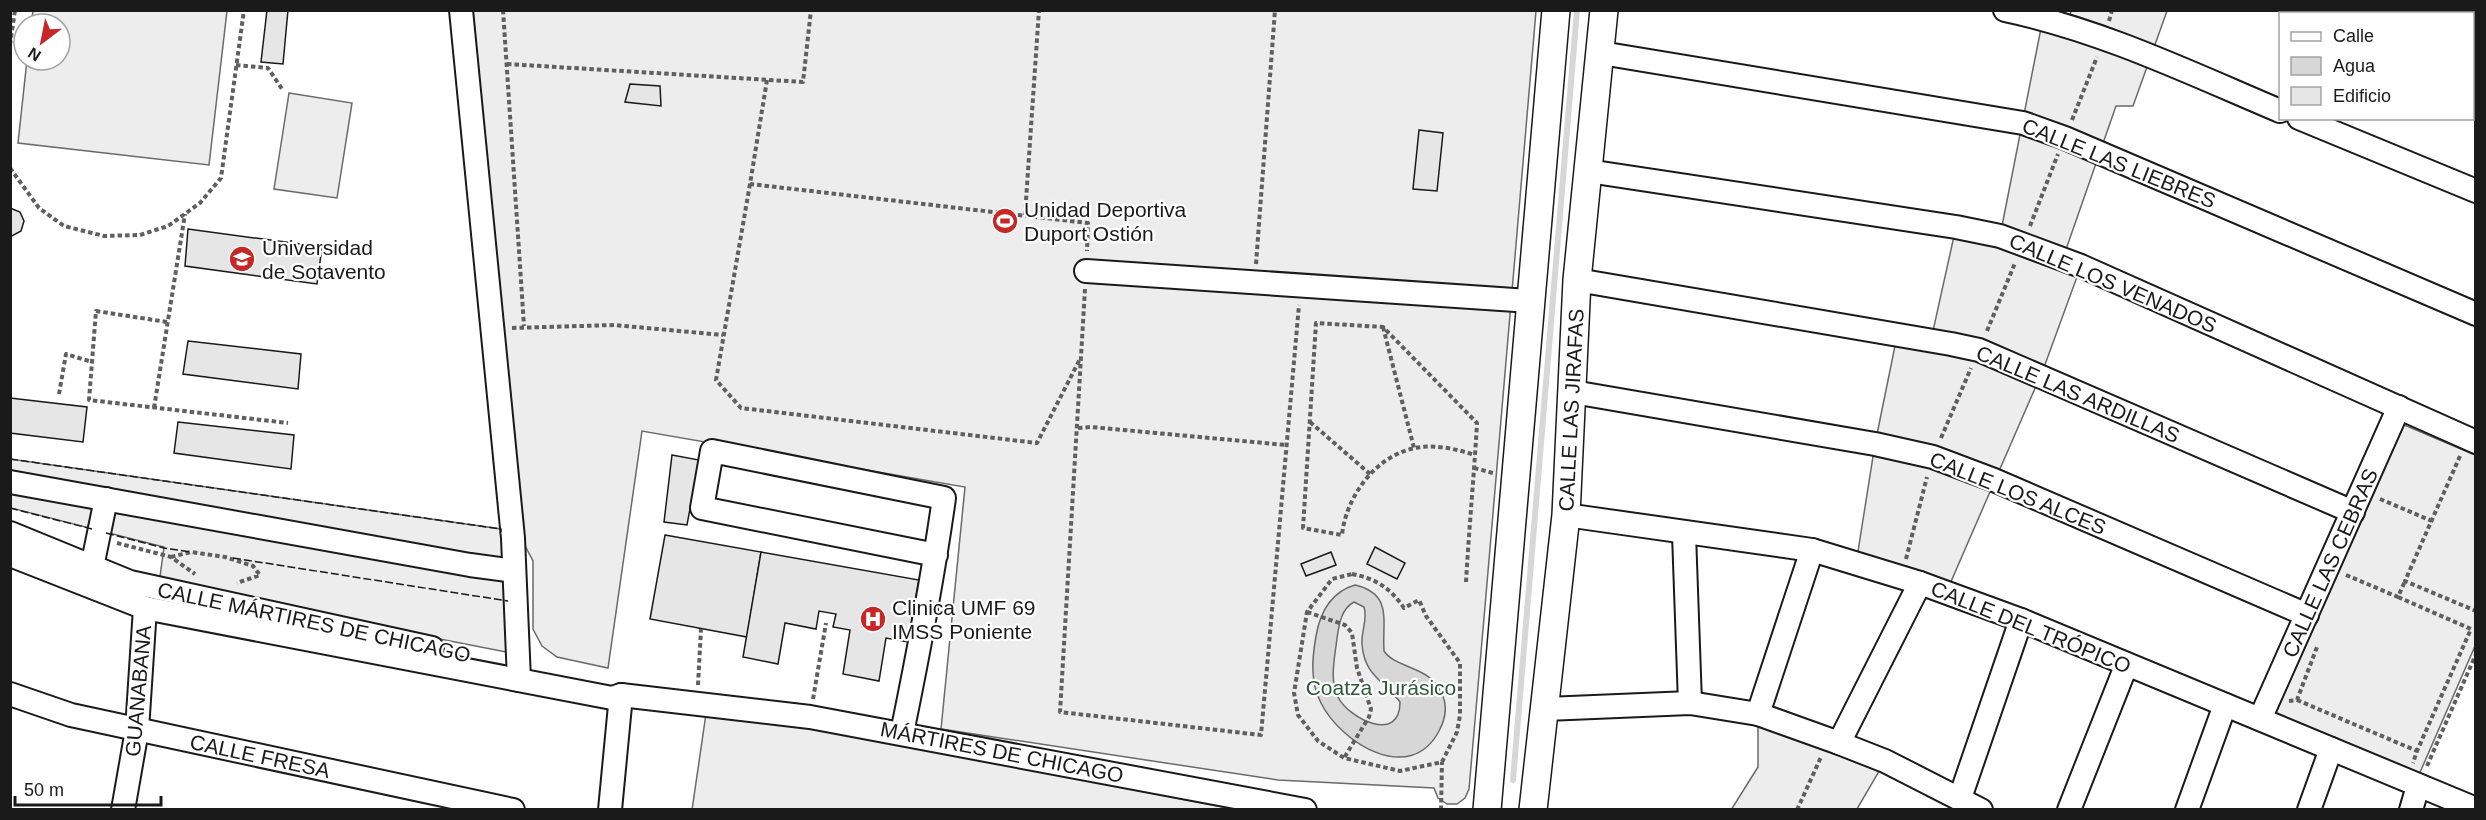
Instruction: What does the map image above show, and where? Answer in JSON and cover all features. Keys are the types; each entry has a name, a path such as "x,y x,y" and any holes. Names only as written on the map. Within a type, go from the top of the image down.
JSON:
{"main road":[{"path":"1487,810 1556,10"},
{"name":"CALLE LAS JIRAFAS","path":"1533,810 1566,515 1577,280 1604,10"}],"street":[{"path":"461,10 513,538 519,674"},
{"path":"2005,10 2043,18 2105,38 2279,111"},
{"name":"CALLE LAS LIEBRES","path":"1601,53 2023,123 2065,138 2475,314"},
{"path":"2304,120 2475,191"},
{"name":"CALLE LOS VENADOS","path":"1588,171 1956,227 2023,244 2081,266 2399,407 2468,450"},
{"path":"1086,271 1531,301"},
{"name":"CALLE LAS ARDILLAS","path":"1577,280 1979,350 2353,512"},
{"name":"CALLE LOS ALCES","path":"1573,392 1863,442 1933,457 1994,480 2307,615"},
{"name":"CALLE LAS CEBRAS","path":"2260,719 2399,407"},
{"path":"902,733 936,555 944,498 712,452 702,508 936,555"},
{"path":"10,482 514,571"},
{"path":"92,567 106,499"},
{"name":"CALLE DEL TRÓPICO","path":"1566,515 1684,534 1812,550 1910,580 2021,620 2126,666 2475,809"},
{"name":"CALLE MÁRTIRES DE CHICAGO","path":"10,532 130,582 612,698 621,695 697,704"},
{"path":"1684,534 1690,703"},
{"path":"1758,714 1812,550"},
{"name":"CALLE MÁRTIRES DE CHICAGO","path":"10,555 146,608 519,674"},
{"path":"1834,741 1910,580"},
{"name":"GUANABANA","path":"123,810 137,730 146,608"},
{"path":"1960,798 2021,620"},
{"path":"2069,810 2126,666"},
{"name":"CALLE FRESA","path":"10,694 71,715 513,810"},
{"path":"610,810 621,695"},
{"path":"1546,709 1690,703 1758,714 1885,761 1981,810"},
{"name":"MÁRTIRES DE CHICAGO","path":"697,704 810,717 902,733 1305,810"},
{"path":"2187,810 2225,705"},
{"path":"2309,810 2331,749"},
{"path":"2411,810 2412,784"}],"path":[{"path":"10,45 15,10"},
{"path":"10,168 39,208 64,226 104,236 140,235 168,226 200,203 221,178 244,10"},
{"path":"503,10 524,327"},
{"path":"507,64 803,82 811,10"},
{"path":"1025,215 1039,10"},
{"path":"1255,283 1275,10"},
{"path":"1910,580 1933,457 2023,244 2105,38 2112,10"},
{"path":"236,65 267,68 282,89"},
{"path":"768,80 716,380 741,408 1037,443 1082,356"},
{"path":"750,184 1088,223 1060,712 1261,735 1300,286"},
{"path":"154,408 185,214"},
{"path":"167,322 96,311 89,400 288,423"},
{"path":"1466,582 1475,455 1477,423 1383,327 1317,323 1303,528 1342,535 1344,519 1352,499 1371,474 1391,459 1414,448 1445,447 1475,455"},
{"path":"491,330 615,325 723,335"},
{"path":"1383,327 1414,448"},
{"path":"59,394 66,354 92,362"},
{"path":"1310,421 1371,474"},
{"path":"1078,428 1091,427 1286,445"},
{"path":"2398,597 2432,521 2468,450"},
{"path":"2362,491 2432,521"},
{"path":"130,582 112,542 171,557 199,578"},
{"path":"171,557 191,552 225,557 253,566 260,575 240,583 230,582"},
{"path":"2328,568 2471,629 2417,751 2412,784"},
{"path":"1441,810 1442,762 1459,724 1460,663 1426,616 1419,600 1404,608 1384,585 1370,577 1352,574 1332,579 1307,612 1294,693 1295,706 1307,729 1318,741 1344,758 1400,771 1442,762"},
{"path":"2405,581 2475,611"},
{"path":"1307,612 1345,625 1352,633 1357,668 1371,709 1344,758"},
{"path":"810,717 826,623"},
{"path":"697,704 701,629"},
{"path":"2412,784 2475,654"},
{"path":"2297,700 2417,751"},
{"path":"1797,810 1834,741"}],"shaded area":[{"path":"227,11 209,165 18,143 26,72 72,72 72,12 33,12"},
{"name":"Unidad Deportiva Duport Ostión","path":"473,11 1536,11 1469,789 1465,798 1457,804 1447,804 1438,798 1434,788 1278,780 941,729 965,487 642,431 608,668 557,657 542,646 533,629 533,561 523,542"},
{"path":"2071,11 2167,11 2133,106 2116,106 2063,258 2081,266 2043,370 1946,593 1856,564 1875,444 1897,336 1931,340 1956,227 2000,236 2043,18 2068,25"},
{"path":"289,93 352,103 337,198 274,189"},
{"path":"2402,424 2475,455 2475,646 2418,777 2274,717"},
{"path":"10,459 501,529 511,653 159,584 164,547 11,508"},
{"path":"707,707 1233,809 692,810"},
{"path":"1758,714 1885,761 1857,809 1731,810 1758,767"}],"water":[{"path":"1355,585 1375,595 1383,610 1384,651 1389,657 1428,677 1435,683 1445,702 1445,712 1439,731 1426,747 1411,755 1394,757 1377,753 1359,744 1331,718 1317,695 1313,670 1320,619 1333,598","holes":["1354,602 1364,607 1362,644 1367,664 1400,702 1398,715 1392,722 1383,725 1373,724 1352,713 1335,690 1334,661 1341,618"]}],"building":[{"path":"267,10 288,10 283,64 261,62"},
{"path":"630,84 660,86 661,106 625,102"},
{"path":"1419,130 1443,133 1437,191 1413,189"},
{"path":"10,208 20,212 24,221 21,231 10,237"},
{"path":"188,229 322,247 317,284 185,266"},
{"path":"188,341 301,354 298,389 183,374"},
{"path":"10,398 87,407 83,442 10,433"},
{"path":"178,422 294,435 291,469 174,453"},
{"path":"672,455 699,460 687,525 664,522"},
{"path":"665,535 761,552 747,637 650,619"},
{"path":"1375,547 1405,563 1397,579 1367,564"},
{"name":"Clinica UMF 69 IMSS Poniente","path":"761,552 919,580 908,642 886,638 879,681 843,674 850,630 833,627 836,614 819,611 816,629 785,623 778,664 743,657"},
{"path":"1331,552 1336,565 1306,576 1301,564"}],"waterway":[{"path":"1513,780 1577,10"}],"fence":[{"path":"10,459 501,529 501,532"},
{"path":"10,508 92,529"},
{"path":"106,533 164,548 191,552"},
{"path":"233,558 508,601"}],"place":[{"name":"Unidad Deportiva Duport Ostión","path":"1005,221"},
{"name":"Universidad de Sotavento","path":"242,259"},
{"name":"Clinica UMF 69 IMSS Poniente","path":"873,619"}],"park label":[{"name":"Coatza Jurásico","path":"1381,687"}]}
